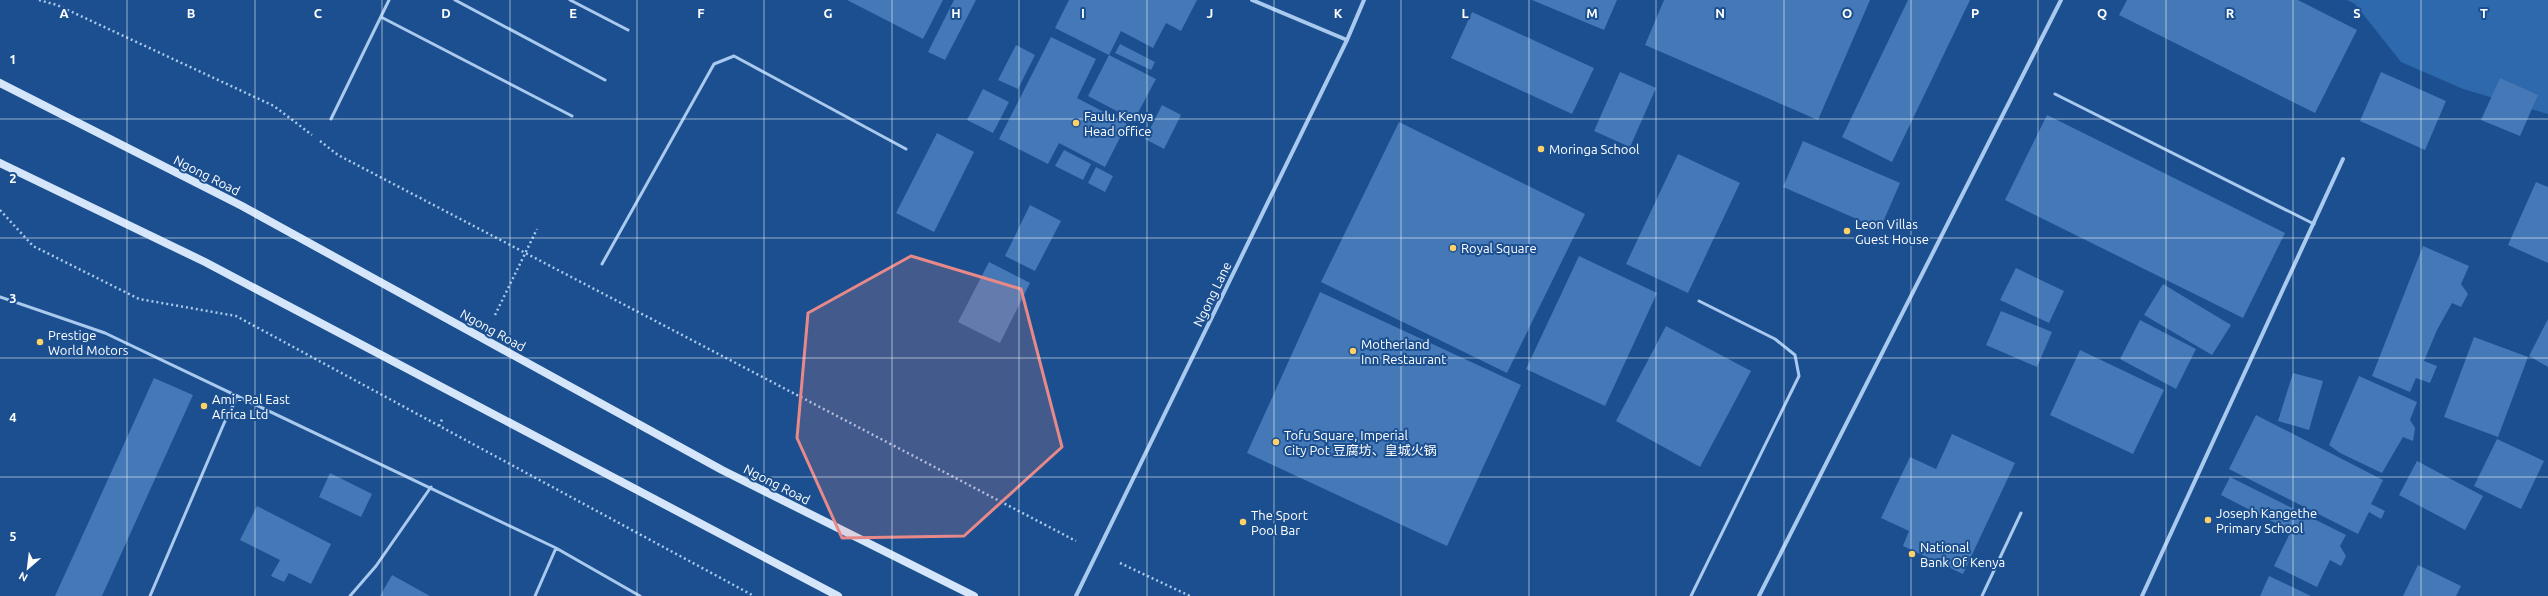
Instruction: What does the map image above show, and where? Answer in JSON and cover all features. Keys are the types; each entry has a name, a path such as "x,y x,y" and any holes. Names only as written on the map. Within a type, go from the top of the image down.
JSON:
{"main road":[{"name":"Ngong Road","path":"0,83 242,206 722,470 974,596"},
{"path":"0,163 212,266 838,596"}],"street":[{"path":"1252,0 1347,40"},
{"name":"Ngong Lane","path":"1076,596 1347,40 1364,0"},
{"path":"1759,596 2061,0"},
{"path":"2142,596 2343,159"}],"lane":[{"path":"331,119 389,0"},
{"path":"455,0 605,80"},
{"path":"570,0 628,30"},
{"path":"381,17 572,116"},
{"path":"602,264 714,64 734,56 906,149"},
{"path":"2055,94 2314,224"},
{"path":"0,297 105,333 431,487 556,548 640,596"},
{"path":"1691,596 1799,376 1795,355 1775,339 1699,301"},
{"path":"150,596 225,421 238,396"},
{"path":"350,596 376,566 431,487"},
{"path":"1982,596 2021,513"},
{"path":"535,596 556,548"}],"path":[{"path":"39,0 57,5 274,106 338,155 1098,552 1190,596"},
{"path":"0,210 33,246 139,299 236,316 754,596"}],"highlighted area":[{"path":"911,256 1021,289 1062,447 964,536 842,538 797,438 808,313"}],"shaded area":[{"path":"2347,0 2548,0 2548,114 2463,89 2401,62 2355,4"}],"building":[{"path":"847,0 943,0 923,39"},
{"path":"954,0 976,0 945,60 928,52"},
{"path":"1069,0 1197,0 1181,31 1166,23 1153,48 1121,31 1109,55 1055,28"},
{"path":"1532,0 1617,0 1604,30"},
{"path":"1664,0 1870,0 1818,120 1645,45"},
{"path":"1908,0 1970,0 1892,162 1842,137"},
{"path":"2127,0 2298,0 2357,30 2315,113 2119,15"},
{"path":"1472,12 1594,68 1572,114 1451,58"},
{"path":"1051,37 1096,59 1077,98 1127,124 1105,167 1059,143 1048,164 999,139"},
{"path":"1120,44 1155,62 1151,70 1115,53"},
{"path":"1016,45 1035,55 1018,89 998,80"},
{"path":"1109,55 1156,79 1134,120 1088,96"},
{"path":"1620,72 1656,88 1630,147 1594,131"},
{"path":"2381,72 2446,101 2425,150 2360,121"},
{"path":"2500,78 2538,95 2520,136 2481,120"},
{"path":"983,89 1009,102 993,133 967,120"},
{"path":"1162,105 1181,115 1164,149 1145,139"},
{"path":"2047,115 2285,233 2243,318 2005,200"},
{"name":"Royal Square","path":"1399,122 1585,214 1507,373 1321,282"},
{"path":"937,133 974,152 934,232 896,213"},
{"path":"1803,141 1900,183 1880,229 1783,187"},
{"path":"1064,150 1091,164 1083,180 1055,166"},
{"path":"1678,154 1740,183 1688,293 1626,264"},
{"path":"1096,167 1113,176 1105,192 1088,183"},
{"path":"2536,182 2548,187 2548,263 2508,245"},
{"path":"1030,205 1061,221 1035,271 1005,256"},
{"path":"2423,246 2469,266 2461,284 2468,294 2461,307 2452,303 2437,330 2424,361 2437,366 2430,383 2416,378 2410,392 2372,376"},
{"path":"1579,256 1657,293 1605,406 1526,369"},
{"path":"989,262 1030,283 1000,343 958,322"},
{"path":"2016,268 2064,291 2049,323 2000,300"},
{"path":"2163,284 2231,325 2212,355 2144,315"},
{"path":"1320,292 1521,385 1447,546 1247,453"},
{"path":"2001,311 2052,332 2037,367 1986,345"},
{"path":"2548,319 2548,367 2529,356"},
{"path":"2140,320 2196,349 2176,389 2120,359"},
{"path":"1666,326 1751,371 1700,467 1616,421"},
{"path":"2474,337 2528,357 2498,437 2444,417"},
{"path":"2080,350 2164,390 2133,454 2050,415"},
{"path":"2293,373 2323,381 2309,430 2278,421"},
{"path":"2359,376 2417,402 2410,420 2415,428 2413,441 2403,437 2382,473 2340,453 2329,445"},
{"path":"154,378 193,395 102,596 55,596"},
{"path":"2256,415 2383,480 2371,504 2385,511 2381,519 2369,512 2358,534 2229,469"},
{"path":"1952,434 2015,463 1963,574 1903,546 1909,531 1881,518 1910,457 1936,469"},
{"path":"2497,439 2544,461 2521,509 2474,486"},
{"path":"2417,461 2483,496 2465,530 2399,495"},
{"path":"330,473 372,494 361,517 319,497"},
{"path":"2230,477 2346,535 2340,546 2346,556 2341,566 2330,560 2317,587 2274,566 2291,531 2221,495"},
{"path":"257,506 331,544 311,584 289,573 284,582 271,576 280,560 240,540"},
{"path":"2418,565 2461,586 2456,596 2403,596"},
{"path":"392,575 430,596 380,596"},
{"path":"2269,576 2311,596 2260,596"}],"place":[{"name":"Faulu Kenya Head office","path":"1076,123"},
{"name":"Moringa School","path":"1541,149"},
{"name":"Leon Villas Guest House","path":"1847,231"},
{"name":"Royal Square","path":"1453,248"},
{"name":"Prestige World Motors","path":"40,342"},
{"name":"Motherland Inn Restaurant","path":"1353,351"},
{"name":"Ami - Pal East Africa Ltd","path":"204,406"},
{"name":"Tofu Square, Imperial City Pot 豆腐坊、皇城火锅","path":"1276,442"},
{"name":"Joseph Kangethe Primary School","path":"2208,520"},
{"name":"The Sport Pool Bar","path":"1243,522"},
{"name":"National Bank Of Kenya","path":"1912,554"}]}
